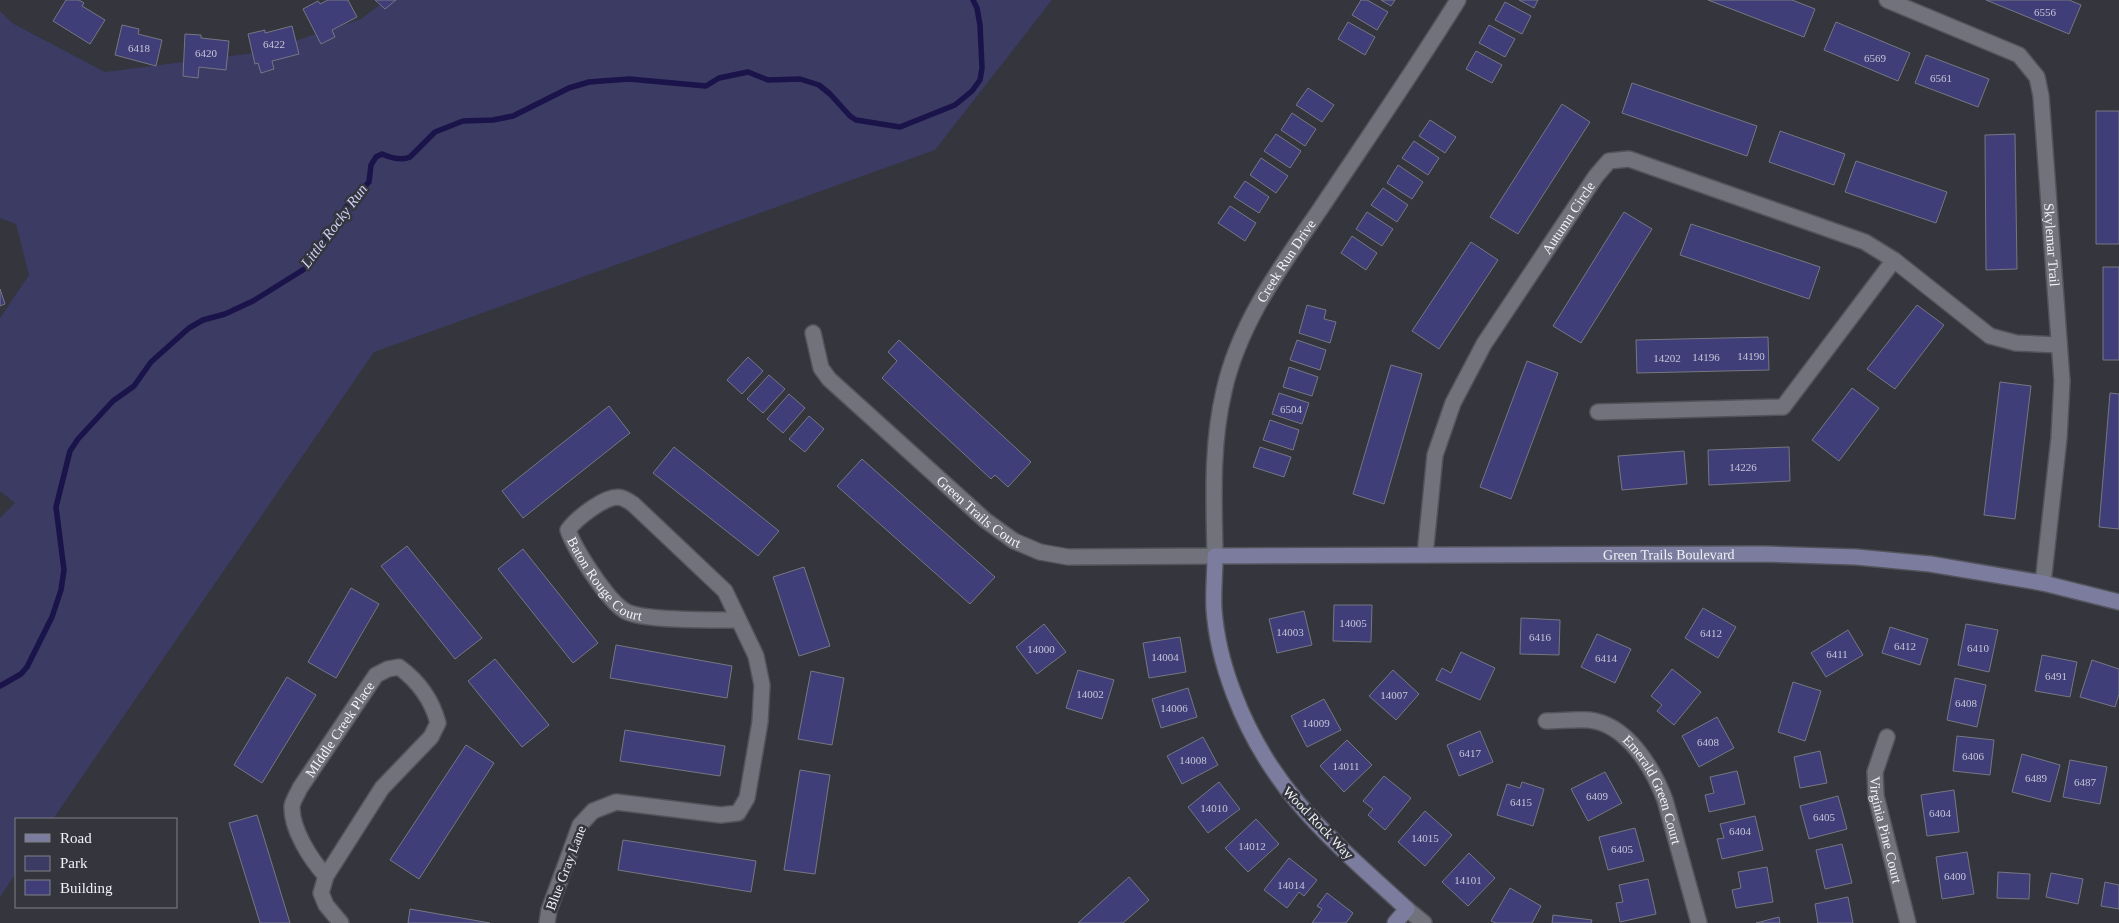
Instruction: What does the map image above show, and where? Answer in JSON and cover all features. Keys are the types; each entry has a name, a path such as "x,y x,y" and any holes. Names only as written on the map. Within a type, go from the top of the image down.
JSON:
{"street":[{"name":"Creek Run Drive","path":"1215,556 1213,476 1215,437 1224,390 1238,348 1272,282 1458,0"},
{"name":"Skylemar Trail","path":"1887,0 2019,55 2037,77 2041,96 2062,381 2059,438 2043,583"},
{"name":"Autumn Circle","path":"1425,555 1435,455 1453,403 1484,344 1596,176 1609,161 1629,159 1865,242 1894,260 1990,336 2016,343 2059,345"},
{"path":"1598,412 1784,406 1894,260"},
{"name":"Green Trails Court","path":"813,333 821,368 829,379 984,520 1014,541 1040,552 1068,557 1215,556"},
{"name":"Baton Rouge Court","path":"616,802 722,815 738,813 747,798 755,756 762,685 756,656 739,620 725,591 633,504 622,497 608,498 574,522 568,530 572,542 609,596 626,611 686,619 739,620"},
{"name":"Green Trails Boulevard","path":"1215,556 1764,554 1856,557 1930,564 2043,583 2119,602"},
{"name":"Wood Rock Way","path":"1215,556 1214,610 1222,656 1234,696 1255,743 1272,771 1292,798 1323,832 1424,923"},
{"name":"MIddle Creek Place","path":"326,876 313,862 304,844 294,820 292,805 300,788 376,675 388,669 399,667 414,678 434,708 438,723 431,737 382,788 326,876 321,893 326,906 341,923"},
{"name":"Emerald Green Court","path":"1546,721 1590,720 1618,733 1641,755 1658,782 1665,800 1699,923"},
{"name":"Virginia Pine Court","path":"1887,736 1875,772 1876,796 1908,923"},
{"name":"Blue Gray Lane","path":"547,923 549,910 580,825 593,810 616,802"},
{"path":"1394,923 1408,909"}],"green space":[{"path":"386,0 1052,0 935,150 374,352 54,818 15,818 15,874 0,897 0,518 15,503 0,491 0,318 29,275 16,224 0,218 0,11 12,23 105,72 262,52 361,19"}],"building":[{"path":"66,0 79,0 84,3 82,6 105,20 90,44 53,21"},
{"path":"328,0 348,0 357,17 332,30 335,37 321,44 303,9 318,1 320,4"},
{"path":"375,0 396,0 385,9"},
{"path":"1361,0 1367,0 1388,12 1377,30 1352,15"},
{"path":"1381,0 1395,0 1391,6"},
{"path":"1519,0 1538,0 1534,8"},
{"path":"1708,0 1792,0 1815,9 1804,37"},
{"path":"1986,0 2069,0 2081,5 2069,34"},
{"path":"1505,2 1531,16 1522,34 1495,20"},
{"path":"1348,22 1375,37 1365,55 1338,39"},
{"path":"1836,22 1910,53 1898,81 1824,50"},
{"path":"122,25 139,29 138,34 162,40 156,66 115,55"},
{"path":"1489,25 1515,39 1505,57 1479,43"},
{"path":"292,26 299,54 272,61 274,69 261,73 258,63 255,64 248,34 265,30 265,33"},
{"path":"185,34 201,35 201,38 229,41 226,70 199,67 198,78 183,76"},
{"path":"1476,51 1502,65 1492,83 1466,69"},
{"path":"1926,55 1989,79 1978,107 1915,83"},
{"path":"1632,83 1757,126 1747,156 1622,113"},
{"path":"1308,88 1334,105 1322,122 1296,105"},
{"path":"1562,104 1590,122 1518,234 1490,217"},
{"path":"2096,111 2119,111 2119,244 2096,244"},
{"path":"1292,113 1316,129 1305,146 1281,130"},
{"path":"1430,120 1456,137 1445,153 1419,136"},
{"path":"1780,131 1845,154 1834,185 1769,162"},
{"path":"1276,134 1301,151 1290,168 1264,151"},
{"path":"2015,134 2017,269 1986,270 1985,135"},
{"path":"1414,141 1439,158 1428,175 1402,158"},
{"path":"1261,158 1288,176 1276,193 1250,175"},
{"path":"1856,161 1947,192 1936,223 1845,192"},
{"path":"1398,165 1423,182 1412,199 1387,183"},
{"path":"1245,181 1269,197 1259,213 1234,197"},
{"path":"1383,188 1408,205 1397,222 1371,205"},
{"path":"1230,206 1256,223 1245,241 1218,223"},
{"path":"1367,212 1393,229 1382,246 1356,229"},
{"path":"1624,212 1652,229 1581,343 1553,326"},
{"path":"1691,224 1820,267 1809,299 1680,255"},
{"path":"1352,236 1377,253 1366,270 1341,253"},
{"path":"1471,242 1498,260 1439,349 1412,331"},
{"path":"2103,267 2119,267 2119,360 2103,360"},
{"path":"0,289 5,304 0,306"},
{"path":"1307,305 1326,310 1324,319 1336,322 1330,343 1299,333"},
{"path":"1917,305 1944,325 1895,389 1867,369"},
{"path":"1768,337 1769,370 1637,373 1636,340"},
{"path":"899,340 1031,462 1008,487 995,475 991,479 882,378 897,361 888,352"},
{"path":"1297,340 1326,350 1320,370 1290,360"},
{"path":"748,357 763,371 742,394 727,380"},
{"path":"1527,361 1558,373 1511,499 1480,487"},
{"path":"1391,365 1422,374 1384,504 1353,494"},
{"path":"1289,367 1318,377 1312,396 1283,387"},
{"path":"769,375 785,389 763,413 747,399"},
{"path":"2000,382 2031,386 2015,519 1984,515"},
{"path":"1852,388 1879,408 1839,461 1812,440"},
{"path":"1279,393 1309,403 1302,424 1272,414"},
{"path":"2110,393 2119,394 2119,529 2099,527"},
{"path":"789,394 805,408 783,433 767,419"},
{"path":"609,406 630,433 523,518 502,491"},
{"path":"809,416 824,429 805,452 789,439"},
{"path":"1270,420 1299,430 1293,450 1263,440"},
{"path":"674,447 779,531 758,556 653,473"},
{"path":"1260,447 1291,457 1284,477 1253,467"},
{"path":"1789,447 1790,481 1709,485 1708,450"},
{"path":"1684,451 1687,484 1622,490 1618,456"},
{"path":"862,459 995,577 970,604 837,486"},
{"path":"407,546 482,638 455,659 381,566"},
{"path":"523,549 598,643 573,663 498,569"},
{"path":"804,567 830,646 799,656 773,577"},
{"path":"351,588 379,604 336,678 308,662"},
{"path":"1334,605 1372,605 1371,642 1333,641"},
{"path":"1703,608 1736,627 1718,658 1685,638"},
{"path":"1304,611 1312,645 1277,653 1269,619"},
{"path":"1521,618 1560,620 1559,655 1520,654"},
{"path":"1044,624 1066,652 1037,674 1016,647"},
{"path":"1966,624 1998,630 1989,672 1958,665"},
{"path":"1890,627 1928,639 1920,665 1882,653"},
{"path":"1848,630 1863,655 1826,677 1811,653"},
{"path":"1597,634 1631,649 1615,683 1581,667"},
{"path":"1180,637 1186,672 1149,678 1143,643"},
{"path":"616,645 732,666 727,698 610,678"},
{"path":"1461,652 1495,668 1480,700 1436,680 1442,668 1451,673"},
{"path":"2042,655 2077,662 2070,697 2035,691"},
{"path":"495,659 549,725 522,747 468,681"},
{"path":"2092,660 2119,669 2119,694 2115,707 2080,697"},
{"path":"1672,669 1701,692 1674,725 1657,711 1662,705 1651,696"},
{"path":"1078,670 1114,680 1102,719 1066,708"},
{"path":"1393,670 1419,694 1396,720 1369,696"},
{"path":"811,671 844,678 832,745 798,739"},
{"path":"287,677 316,695 262,783 234,765"},
{"path":"1955,678 1986,685 1977,727 1947,720"},
{"path":"1793,682 1821,691 1805,741 1778,732"},
{"path":"1188,688 1197,717 1161,728 1152,699"},
{"path":"1324,699 1341,730 1307,747 1291,716"},
{"path":"1717,717 1734,748 1699,767 1682,736"},
{"path":"625,730 725,746 720,776 620,761"},
{"path":"1480,731 1493,762 1459,776 1447,745"},
{"path":"1957,736 1994,740 1990,775 1953,771"},
{"path":"1203,737 1218,765 1182,784 1167,756"},
{"path":"1347,740 1372,765 1344,792 1320,766"},
{"path":"466,745 494,763 419,879 390,860"},
{"path":"1820,751 1827,783 1800,788 1794,757"},
{"path":"2022,754 2060,765 2050,802 2012,792"},
{"path":"2070,760 2107,767 2100,804 2063,797"},
{"path":"800,770 830,775 815,874 784,870"},
{"path":"1737,771 1745,804 1709,812 1705,795 1714,793 1710,777"},
{"path":"1605,772 1622,803 1588,821 1571,789"},
{"path":"1384,776 1411,798 1385,830 1368,815 1373,809 1363,801"},
{"path":"1219,782 1240,809 1208,833 1188,807"},
{"path":"1522,782 1544,789 1533,826 1497,815 1507,784 1520,788"},
{"path":"1954,790 1959,832 1927,836 1921,795"},
{"path":"1838,796 1847,829 1809,839 1800,806"},
{"path":"1425,811 1452,835 1425,866 1398,842"},
{"path":"257,815 290,923 260,923 229,823"},
{"path":"1755,816 1763,850 1722,859 1717,839 1724,838 1720,824"},
{"path":"1256,819 1279,844 1248,872 1225,848"},
{"path":"1635,828 1644,861 1608,870 1599,837"},
{"path":"623,840 756,861 751,892 618,870"},
{"path":"1842,844 1852,883 1825,889 1816,850"},
{"path":"1967,852 1974,894 1942,899 1936,857"},
{"path":"1469,853 1495,878 1468,906 1442,882"},
{"path":"1289,858 1317,880 1304,896 1299,892 1287,908 1264,890"},
{"path":"1767,867 1773,902 1736,908 1732,890 1741,888 1738,872"},
{"path":"1998,872 2030,874 2029,899 1997,898"},
{"path":"2051,873 2083,879 2078,904 2046,897"},
{"path":"1129,877 1149,900 1123,923 1078,923"},
{"path":"1648,879 1656,914 1620,922 1616,903 1623,902 1619,885"},
{"path":"2105,882 2119,885 2119,909 2101,906"},
{"path":"1510,888 1541,906 1532,923 1496,923 1491,921"},
{"path":"1327,893 1353,913 1346,923 1312,923 1322,909 1317,906"},
{"path":"1848,897 1853,923 1818,923 1815,904"},
{"path":"410,909 490,923 408,923"},
{"path":"1553,915 1592,920 1591,923 1552,923"},
{"path":"1779,917 1780,923 1756,923"}],"waterway":[{"name":"Little Rocky Run","path":"0,686 21,674 27,667 52,617 61,590 64,570 56,507 70,451 78,439 113,401 134,386 151,362 189,328 203,320 225,314 253,301 306,268 346,207 369,182 371,165 376,157 382,154 403,159 410,157 435,132 463,121 493,120 513,116 569,88 589,82 629,79 706,86 719,78 748,72 768,80 800,79 819,85 856,120 900,127 955,105 972,91 980,80 982,68 980,25 977,8 973,0"}]}
